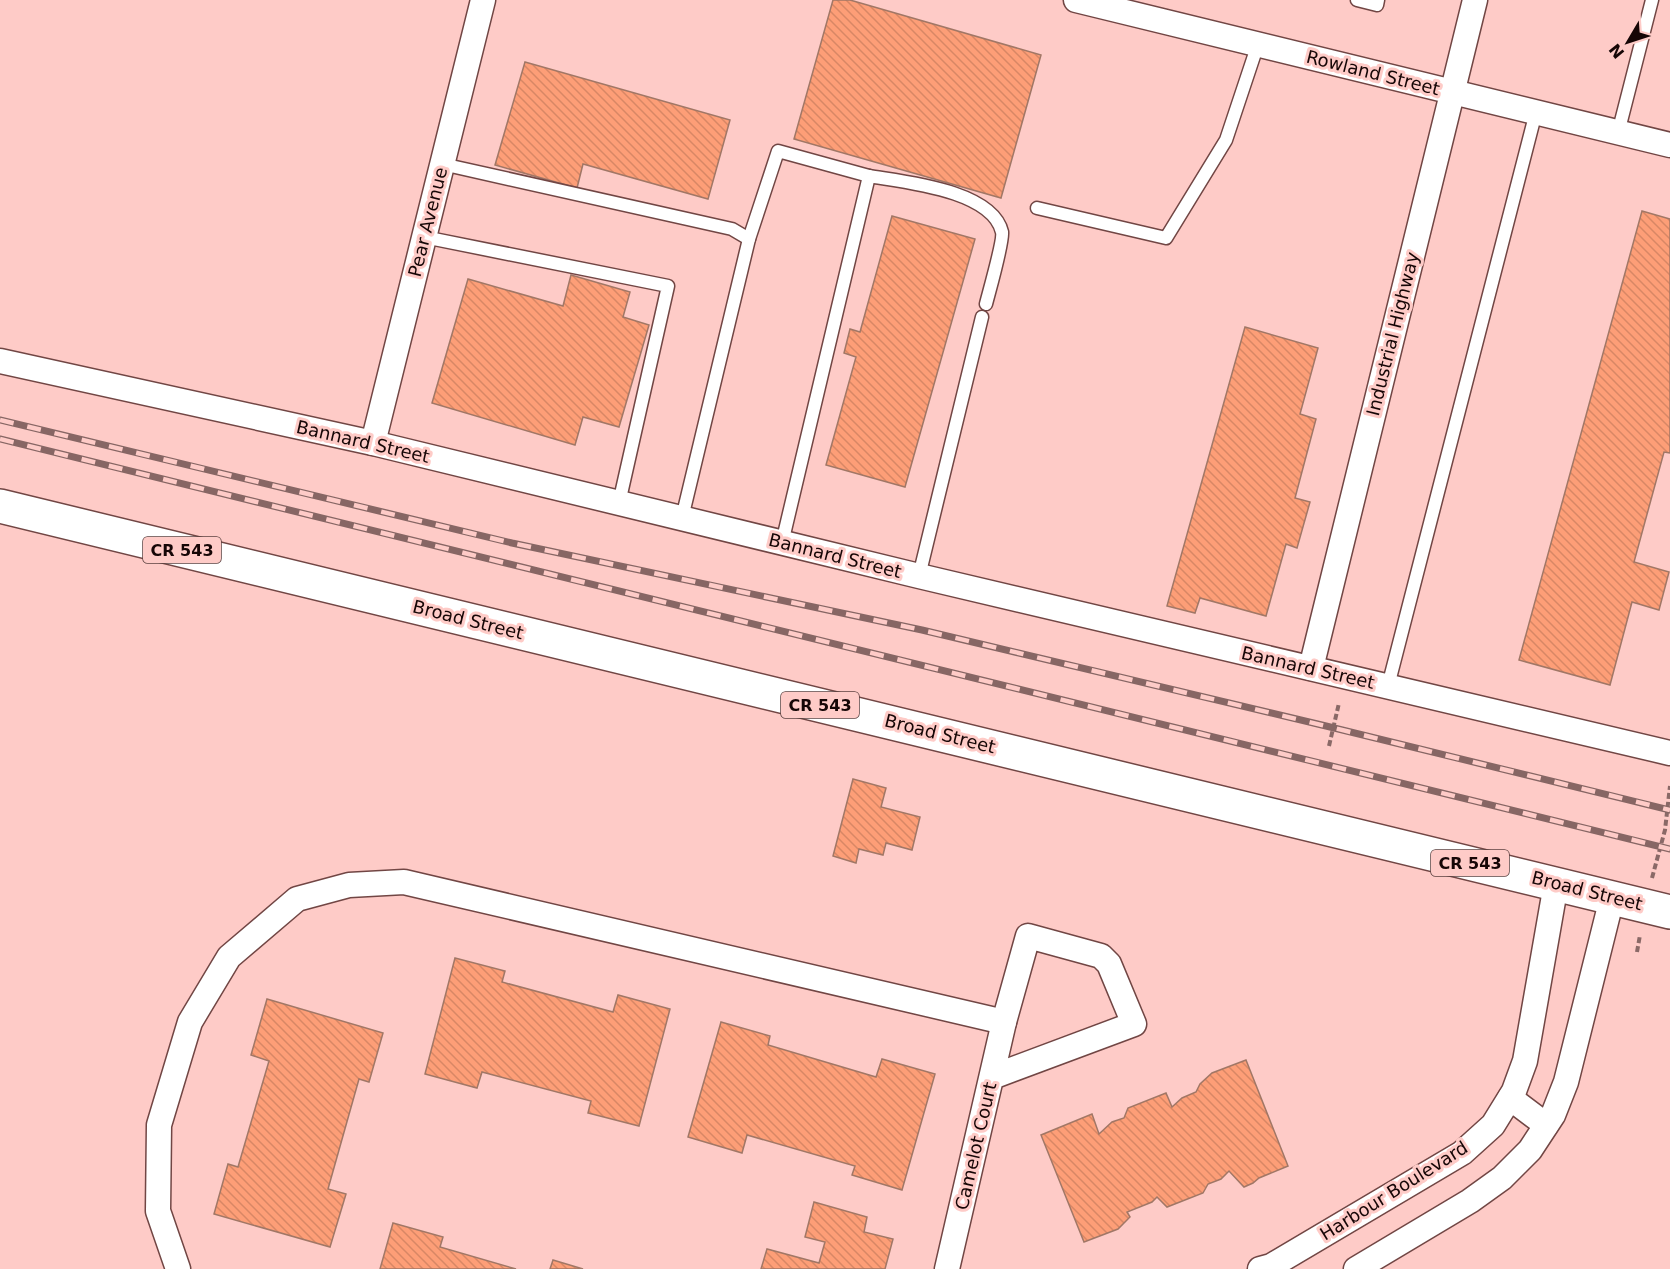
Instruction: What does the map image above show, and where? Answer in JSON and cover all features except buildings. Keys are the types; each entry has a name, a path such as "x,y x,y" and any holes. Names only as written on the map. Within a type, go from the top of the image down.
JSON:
{"main road":[{"name":"Broad Street","path":"0,506 1670,912"}],"street":[{"name":"Pear Avenue","path":"373,443 483,0"},
{"name":"Rowland Street","path":"1076,0 1670,145"},
{"name":"Industrial Highway","path":"1311,668 1475,0"},
{"name":"Bannard Street","path":"0,361 373,443 919,576 1670,753"},
{"path":"178,1269 158,1211 159,1125 189,1022 229,957 297,899 349,885 404,882 1004,1022"},
{"name":"Harbour Boulevard","path":"1260,1269 1271,1266 1462,1153 1493,1125 1514,1091 1526,1061 1556,884"},
{"path":"1356,1269 1470,1201 1502,1178 1530,1150 1553,1115 1566,1082 1612,898"},
{"name":"Camelot Court","path":"947,1269 1004,1022 1028,936 1101,956 1109,964 1134,1024 992,1077"},
{"path":"1510,1098 1546,1125"}],"lane":[{"path":"1357,0 1377,5 1378,0"},
{"path":"1618,133 1652,0"},
{"path":"1037,208 1166,238 1226,140 1258,45"},
{"path":"1388,686 1536,112"},
{"path":"682,518 749,239 778,151 869,176 934,187 977,202 996,219 1003,234 986,304"},
{"path":"442,164 732,229 749,239"},
{"path":"782,543 869,176"},
{"path":"424,237 668,286 619,503"},
{"path":"919,576 982,317"}],"path":[{"path":"1329,746 1345,676"},
{"path":"1665,830 1670,786"}],"railway":[{"path":"0,420 512,543 922,630 1670,810"},
{"path":"0,439 1670,849"}]}
